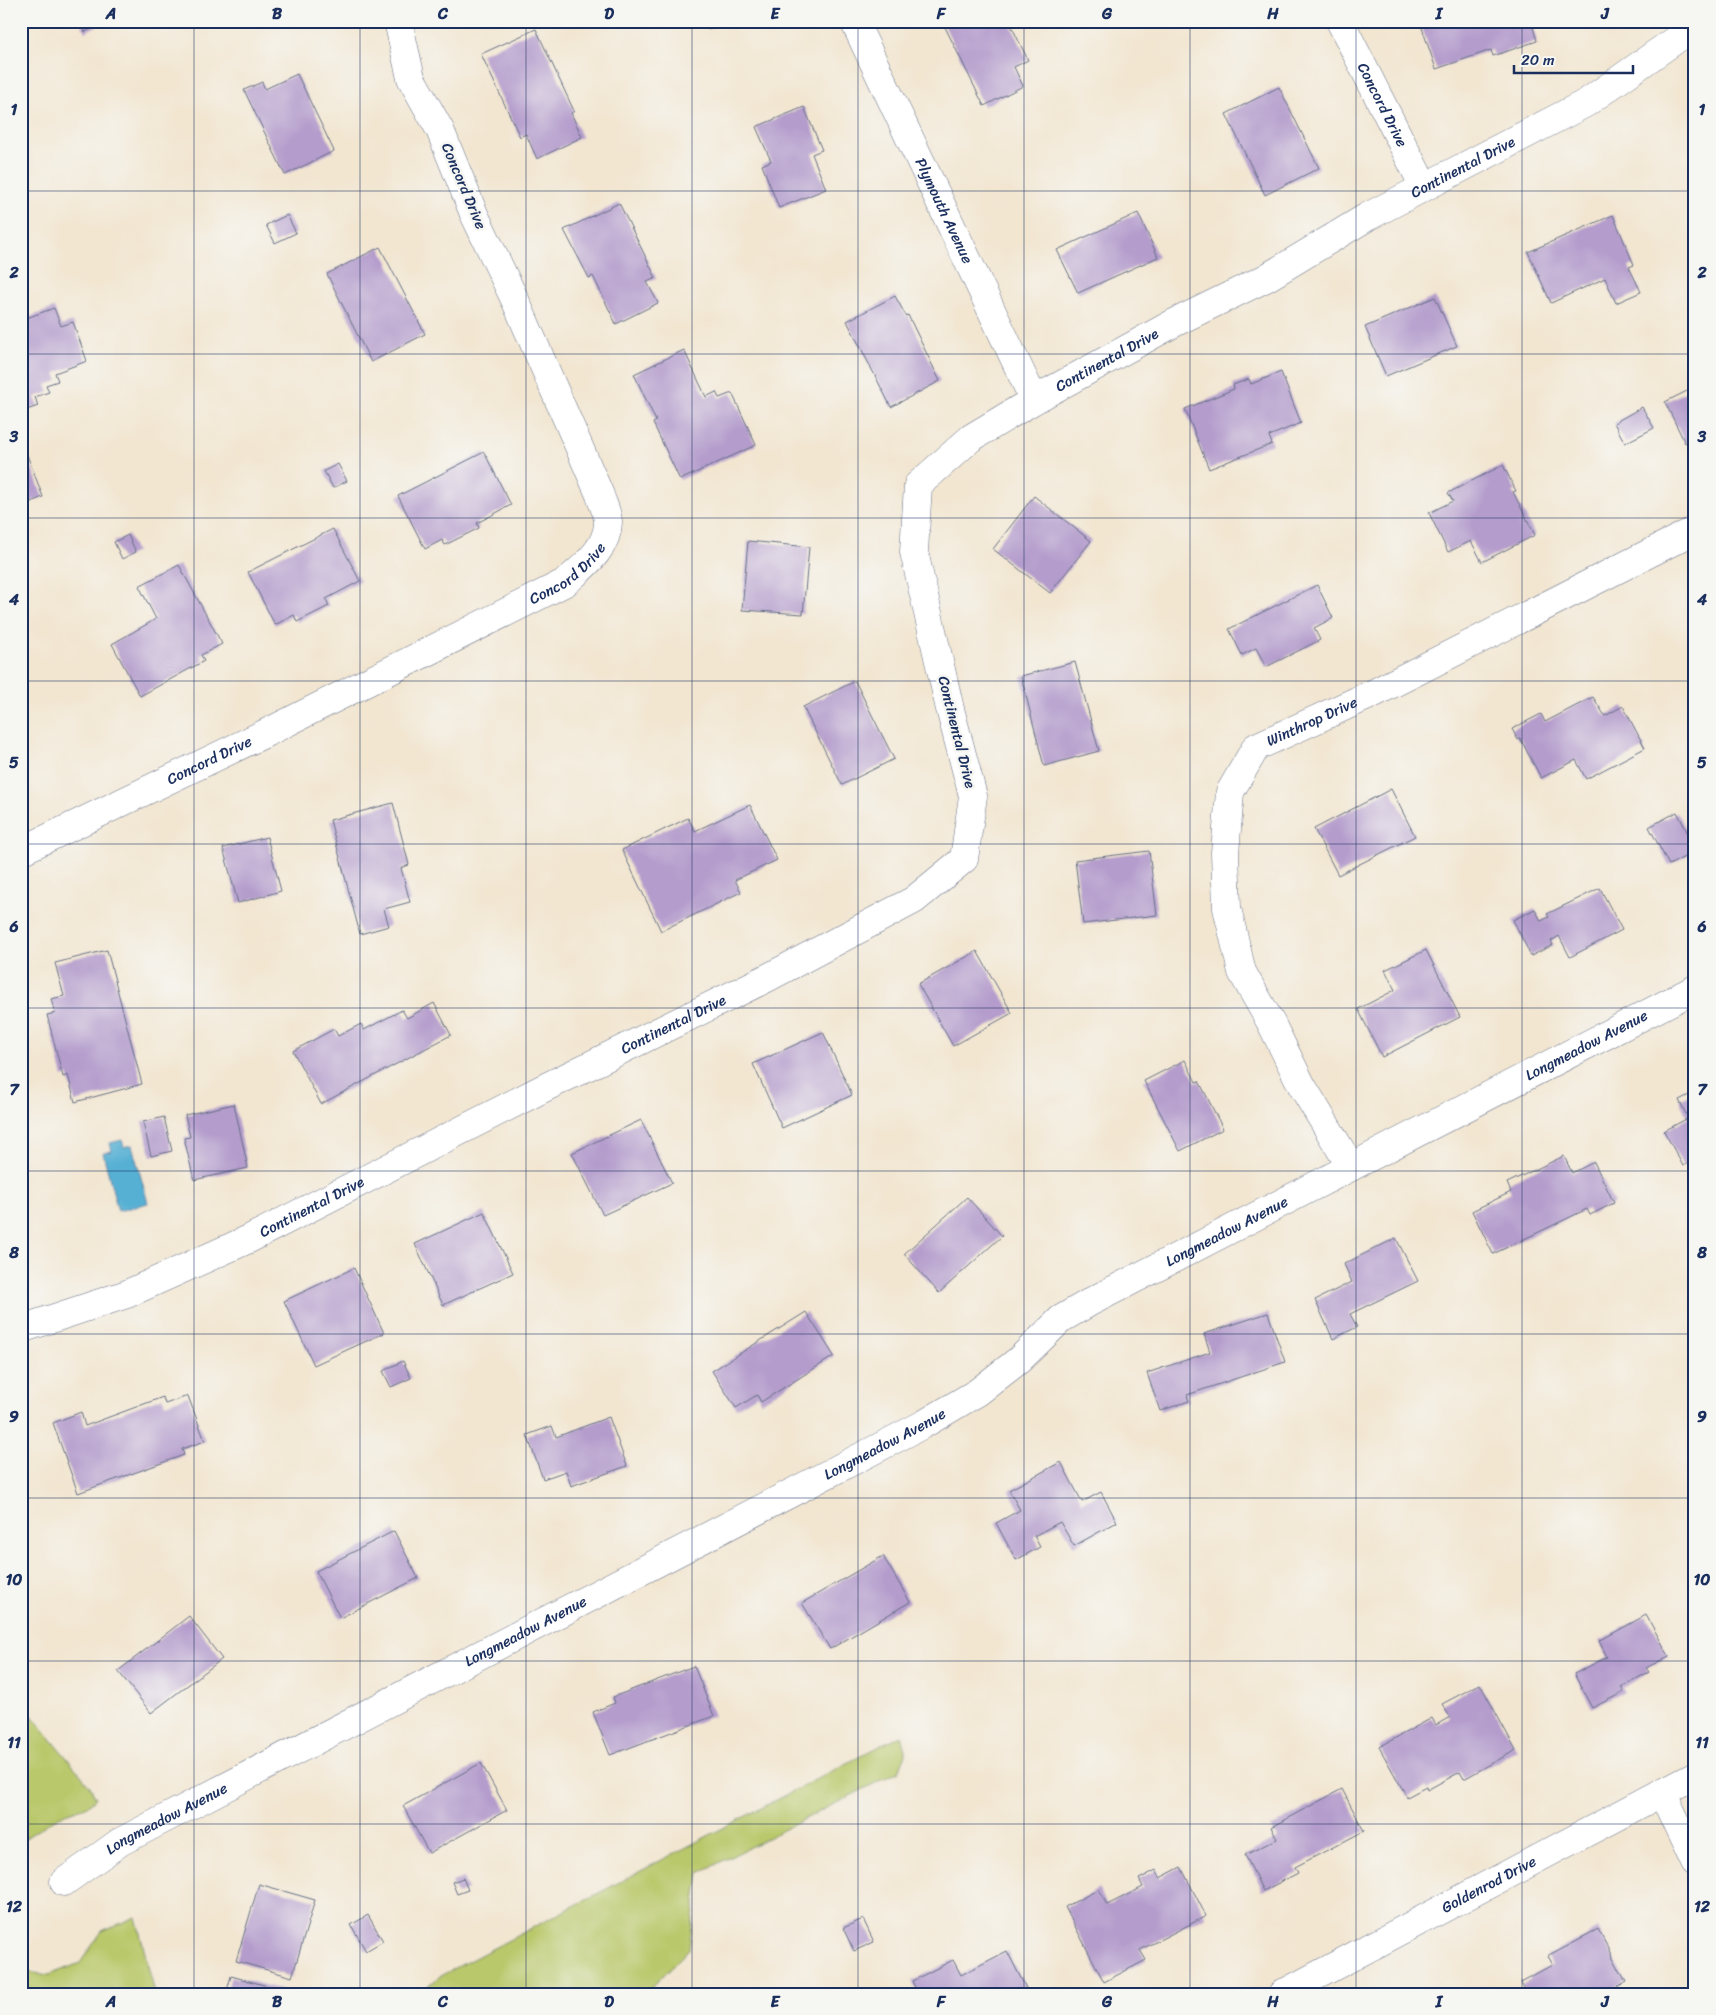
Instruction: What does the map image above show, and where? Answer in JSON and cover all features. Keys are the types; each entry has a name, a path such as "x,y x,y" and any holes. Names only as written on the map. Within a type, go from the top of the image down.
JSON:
{"street":[{"name":"Concord Drive","path":"21,851 272,730 414,656 566,582 591,560 604,542 608,521 600,495 516,302 474,214 440,130 411,78 398,21"},
{"name":"Plymouth Avenue","path":"854,21 1034,400"},
{"name":"Concord Drive","path":"1340,21 1424,188"},
{"name":"Continental Drive","path":"21,1329 127,1294 249,1239 540,1090 778,973 914,900 964,859 973,796 950,709 914,552 918,485 971,438 1034,400 1166,328 1266,278 1367,218 1586,103 1695,26"},
{"name":"Winthrop Drive","path":"1351,1167 1301,1084 1271,1023 1242,972 1227,908 1225,853 1230,792 1256,747 1374,693 1695,530"},
{"name":"Longmeadow Avenue","path":"64,1882 120,1842 924,1424 978,1392 1018,1360 1061,1320 1092,1301 1695,989"},
{"name":"Goldenrod Drive","path":"1282,1994 1695,1774"},
{"path":"1662,1792 1695,1862"}],"green space":[{"path":"21,1702 89,1785 96,1798 86,1807 59,1816 21,1841"},
{"path":"901,1735 906,1754 899,1771 699,1873 689,1949 645,1994 419,1994 440,1976"},
{"path":"136,1917 155,1994 21,1994 21,1968 27,1972 49,1975 80,1963 102,1931"}],"water":[{"path":"122,1140 124,1147 132,1145 148,1203 118,1211 103,1153 112,1151 110,1143"}],"building":[{"path":"80,21 106,21 85,32"},
{"path":"705,21 726,21 709,29"},
{"path":"942,21 1009,21 1028,60 1014,67 1023,86 984,106"},
{"path":"1431,21 1531,21 1537,41 1493,56 1491,50 1436,69 1421,25"},
{"path":"536,29 574,111 571,113 582,137 537,159 526,134 520,137 481,54"},
{"path":"297,74 334,151 285,175 244,90 262,82 265,89"},
{"path":"1279,87 1319,168 1265,195 1226,114"},
{"path":"804,107 822,150 812,154 826,189 779,208 762,165 771,161 756,127"},
{"path":"619,203 656,278 647,282 658,303 616,324 593,276 589,278 564,230"},
{"path":"1138,213 1158,257 1078,293 1057,250"},
{"path":"287,215 296,233 275,243 266,225"},
{"path":"1613,215 1634,265 1629,267 1641,292 1616,303 1605,278 1551,303 1528,252"},
{"path":"380,247 425,334 371,362 327,274"},
{"path":"895,296 906,316 908,315 940,381 891,407 847,321"},
{"path":"1435,297 1457,346 1386,376 1365,327"},
{"path":"54,308 61,326 73,322 87,361 55,373 58,381 46,385 49,392 35,397 38,406 21,412 21,320"},
{"path":"684,350 706,397 716,392 719,398 732,393 756,445 680,480 653,423 656,421 634,374"},
{"path":"1281,372 1301,423 1269,436 1272,444 1209,469 1185,409 1234,389 1233,385 1249,379 1251,384"},
{"path":"1695,387 1695,438 1685,443 1665,402"},
{"path":"1642,407 1654,428 1625,443 1614,423"},
{"path":"21,439 43,497 21,506"},
{"path":"484,452 511,505 477,523 479,528 445,545 442,540 425,549 398,496"},
{"path":"338,464 347,481 333,488 324,471"},
{"path":"1503,465 1516,491 1513,492 1535,535 1482,562 1471,541 1448,552 1429,513 1453,501 1448,493"},
{"path":"1034,496 1091,541 1050,593 993,549"},
{"path":"333,529 360,581 326,599 329,606 297,622 294,615 275,625 248,572"},
{"path":"128,535 136,552 122,559 114,542"},
{"path":"748,541 809,547 803,614 742,610"},
{"path":"179,565 222,644 201,655 204,661 140,696 112,644 156,619 139,586"},
{"path":"1317,585 1333,618 1314,628 1320,640 1266,667 1256,648 1242,655 1229,629"},
{"path":"1075,662 1099,751 1044,766 1021,676"},
{"path":"855,681 894,759 842,785 803,707"},
{"path":"1593,697 1605,716 1623,706 1645,748 1586,779 1576,760 1541,778 1520,738 1518,740 1512,729 1541,714 1545,722"},
{"path":"1391,789 1415,836 1338,875 1314,829"},
{"path":"393,803 409,865 401,868 410,902 384,909 389,926 360,934 330,820"},
{"path":"750,805 777,860 735,880 741,892 661,931 622,850 688,818 695,831"},
{"path":"1677,812 1691,839 1695,837 1695,859 1692,853 1669,865 1649,827"},
{"path":"267,837 281,891 238,903 223,848"},
{"path":"1149,851 1157,915 1083,924 1075,860"},
{"path":"1600,888 1622,930 1570,957 1559,936 1551,941 1553,945 1531,956 1513,920 1535,909 1541,921 1549,917 1547,914"},
{"path":"107,950 142,1084 75,1102 68,1075 63,1077 47,1015 55,1013 51,999 64,996 55,963"},
{"path":"1426,950 1460,1017 1382,1057 1358,1009 1395,990 1385,970"},
{"path":"977,951 1012,1013 953,1046 918,984"},
{"path":"434,1003 451,1035 321,1104 293,1051 334,1029 338,1036 361,1024 364,1030 402,1010 407,1018"},
{"path":"823,1032 852,1095 782,1128 753,1064"},
{"path":"1185,1060 1196,1082 1199,1081 1223,1129 1180,1151 1144,1081"},
{"path":"1695,1092 1695,1160 1683,1166 1664,1131 1688,1118 1679,1100"},
{"path":"234,1104 248,1168 194,1180 184,1138 190,1137 185,1115"},
{"path":"164,1117 172,1151 151,1156 143,1122"},
{"path":"641,1120 672,1183 603,1215 572,1153"},
{"path":"1564,1156 1572,1173 1594,1162 1614,1203 1590,1215 1587,1209 1493,1254 1472,1211 1511,1192 1507,1183"},
{"path":"967,1197 1002,1236 939,1293 904,1254"},
{"path":"484,1212 513,1273 443,1305 415,1244"},
{"path":"1396,1238 1418,1281 1350,1314 1357,1327 1333,1339 1315,1300 1352,1282 1344,1264"},
{"path":"354,1268 384,1333 314,1365 284,1301"},
{"path":"806,1312 834,1356 761,1402 757,1395 736,1408 712,1371"},
{"path":"1268,1313 1285,1362 1187,1395 1189,1401 1160,1411 1147,1373 1210,1352 1204,1334"},
{"path":"403,1361 411,1378 391,1387 383,1371"},
{"path":"188,1396 205,1441 182,1449 184,1455 78,1493 53,1423 81,1412 85,1426 163,1397 165,1404"},
{"path":"609,1417 627,1466 571,1486 566,1471 543,1479 527,1435 552,1426 556,1437"},
{"path":"1061,1462 1082,1502 1101,1492 1117,1522 1074,1546 1060,1522 1034,1536 1040,1547 1016,1560 996,1523 1020,1510 1009,1490"},
{"path":"394,1531 418,1578 340,1618 316,1571"},
{"path":"883,1556 910,1602 830,1649 802,1603"},
{"path":"1646,1615 1669,1656 1646,1668 1649,1672 1621,1687 1624,1692 1592,1708 1574,1674 1607,1657 1599,1641"},
{"path":"189,1616 222,1659 151,1713 118,1671"},
{"path":"694,1666 714,1716 610,1755 593,1712 615,1703 613,1697"},
{"path":"1480,1684 1516,1750 1464,1779 1460,1772 1427,1790 1426,1787 1407,1797 1379,1747 1432,1718 1436,1725 1450,1717 1442,1704"},
{"path":"481,1763 507,1810 429,1853 403,1806"},
{"path":"1342,1789 1364,1831 1295,1867 1298,1873 1263,1891 1245,1855 1277,1839 1271,1827"},
{"path":"1181,1867 1206,1916 1140,1950 1146,1960 1104,1982 1065,1907 1099,1889 1107,1905 1143,1887 1139,1879 1156,1870 1160,1878"},
{"path":"463,1878 468,1890 457,1894 452,1882"},
{"path":"259,1884 315,1900 292,1977 236,1961"},
{"path":"368,1915 383,1941 366,1951 351,1925"},
{"path":"863,1919 874,1942 854,1951 843,1928"},
{"path":"1598,1929 1626,1982 1604,1994 1527,1994 1521,1982 1552,1965 1547,1956"},
{"path":"1007,1951 1029,1994 918,1994 912,1981 953,1960 961,1975"},
{"path":"231,1976 293,1993 293,1994 226,1994"}]}
